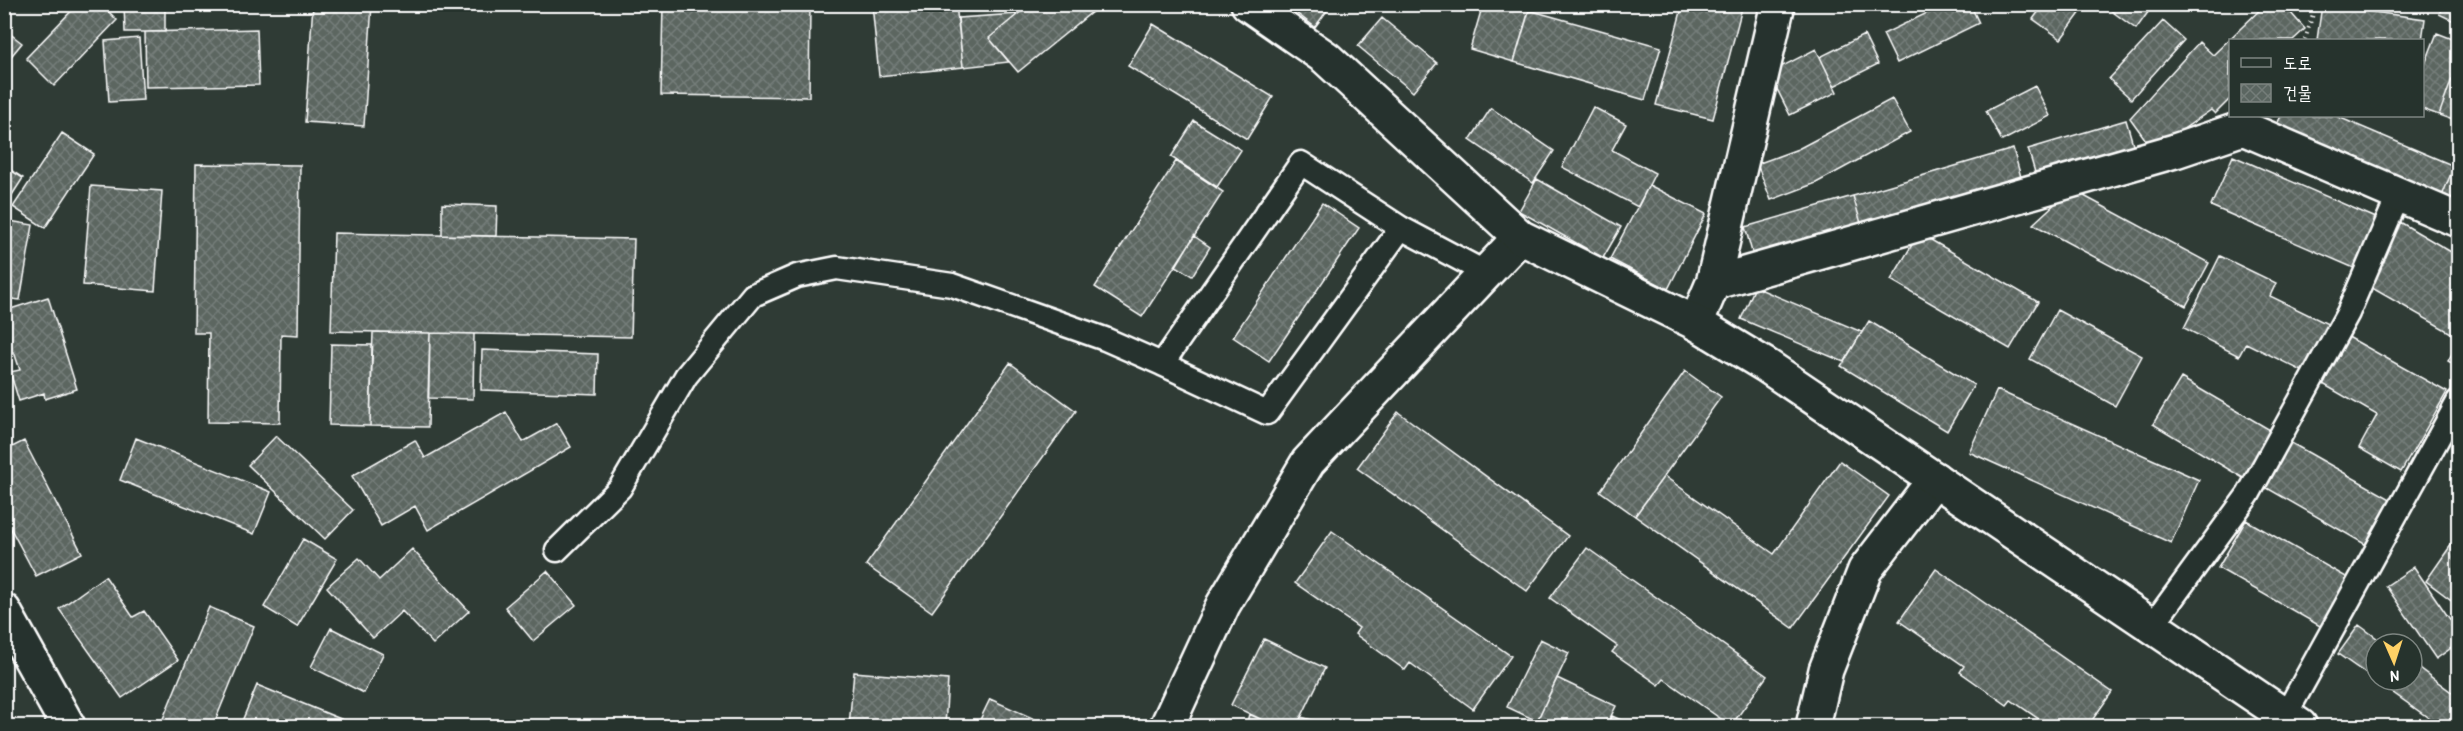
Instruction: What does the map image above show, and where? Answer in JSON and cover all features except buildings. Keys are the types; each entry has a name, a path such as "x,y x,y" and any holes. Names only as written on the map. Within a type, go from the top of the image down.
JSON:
{"street":[{"path":"1248,4 1326,58 1520,237 1696,323 1767,366 2293,721"},
{"path":"1696,323 1713,283 1778,4"},
{"path":"1713,283 2164,155 2243,128 2458,220"},
{"path":"1167,726 1223,604 1308,462 1520,237"},
{"path":"1813,726 1826,670 1866,570 1935,479"},
{"path":"4,611 68,726"}],"lane":[{"path":"1162,363 1301,163 1401,228 1486,273"},
{"path":"2152,626 2248,495 2348,313 2399,194"},
{"path":"557,550 620,488 686,376 753,295 798,276 837,268 952,285 1106,339 1267,413 1401,228"},
{"path":"2293,721 2458,402"}],"path":[{"path":"2305,39 2316,4"}]}
